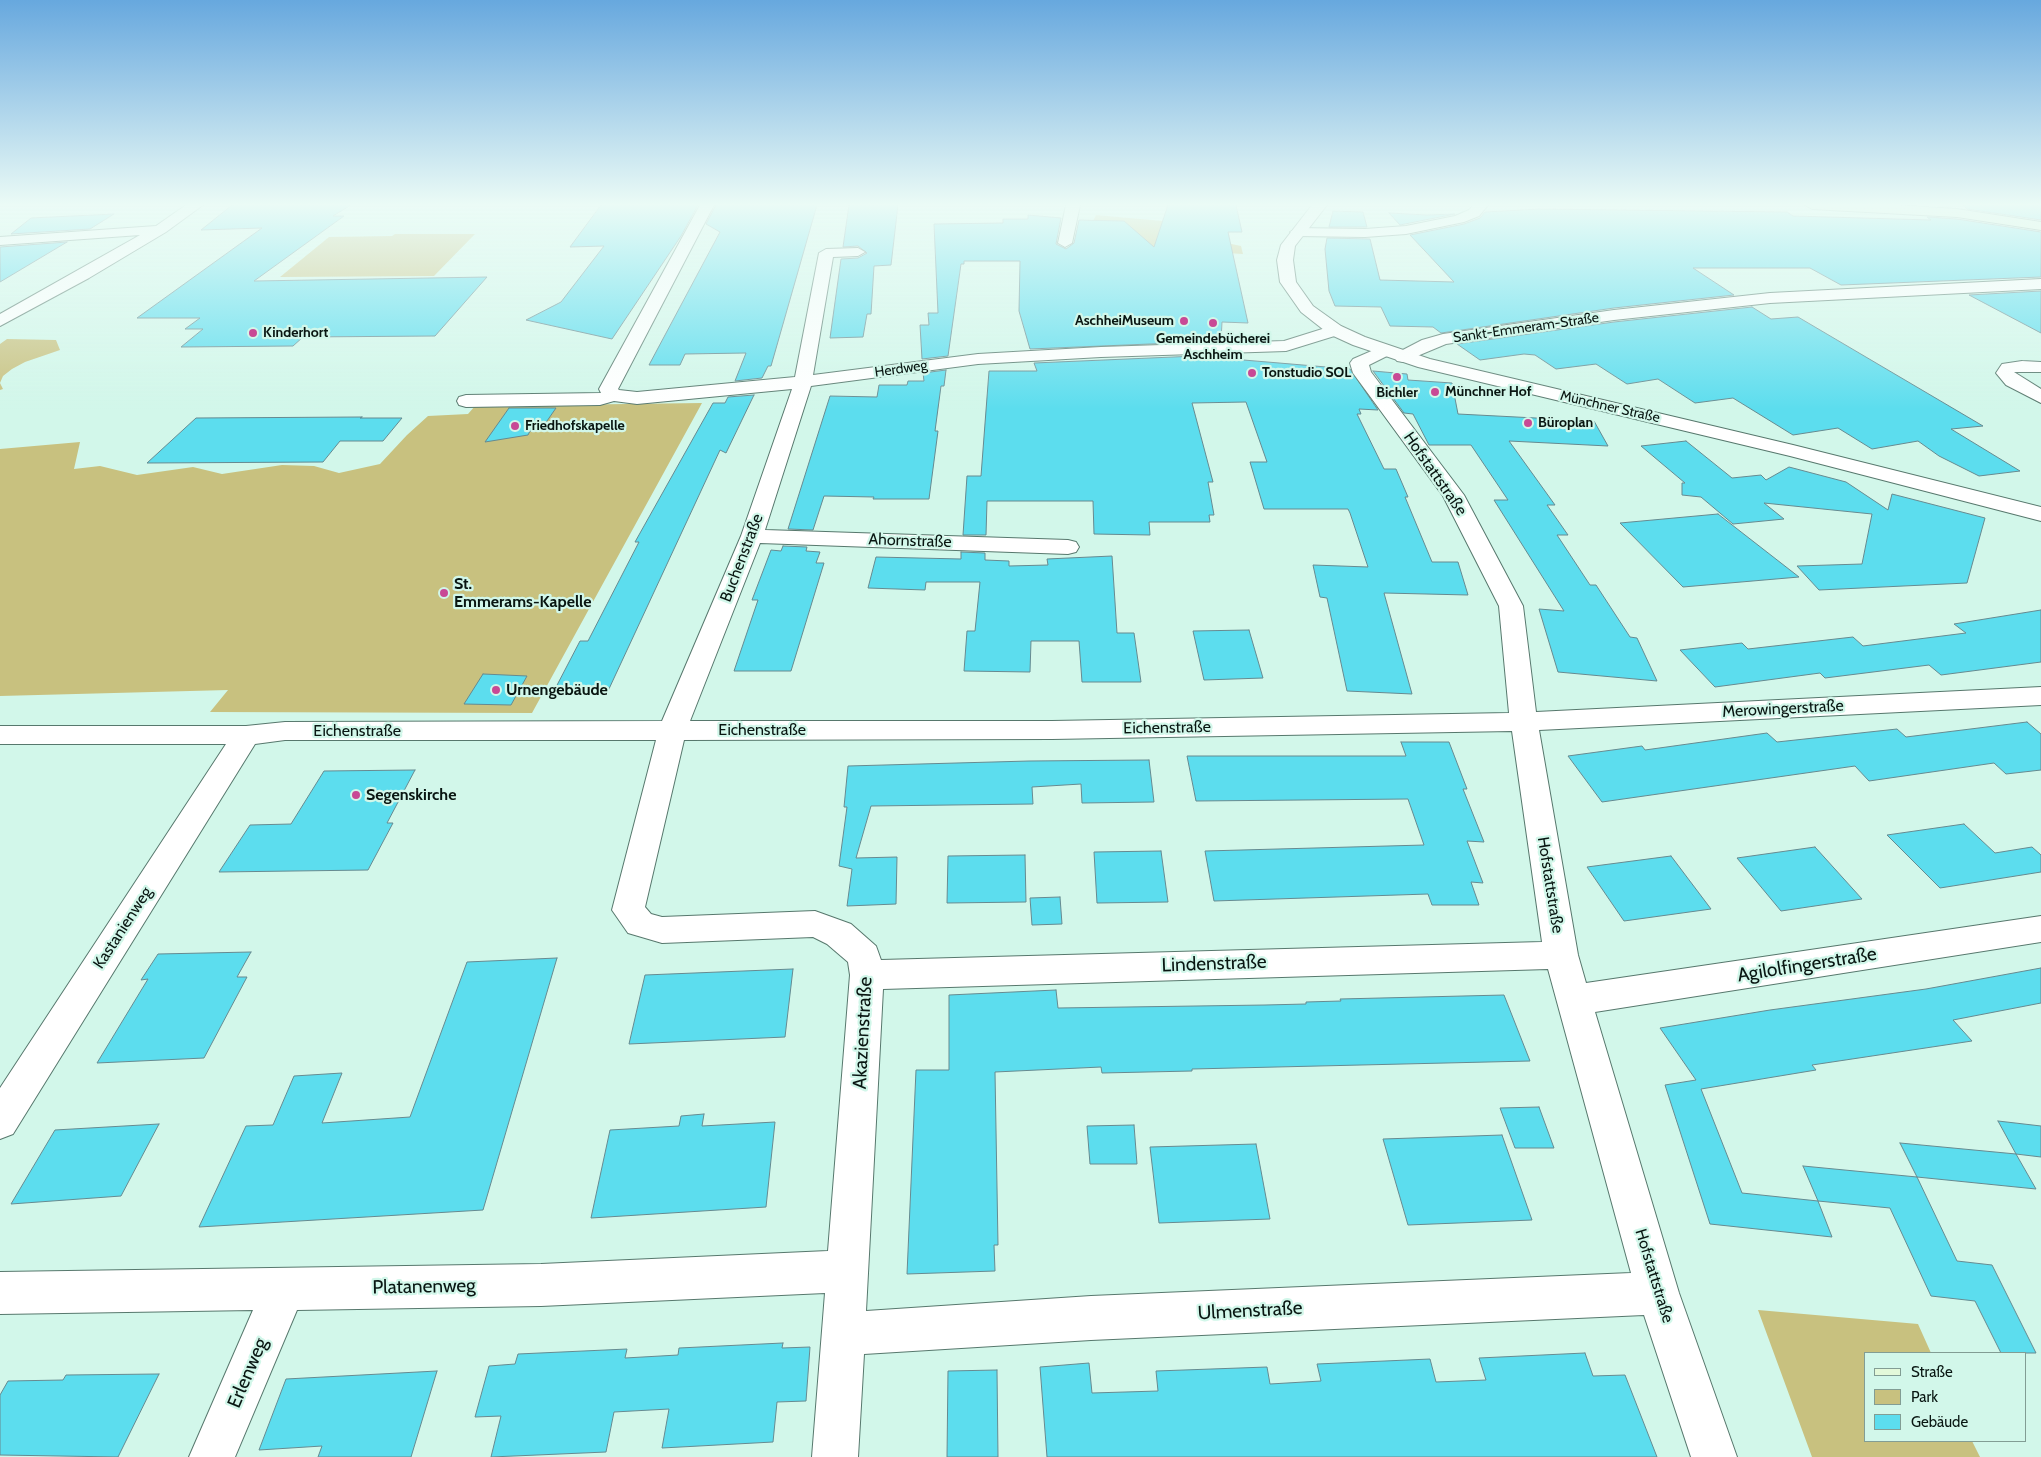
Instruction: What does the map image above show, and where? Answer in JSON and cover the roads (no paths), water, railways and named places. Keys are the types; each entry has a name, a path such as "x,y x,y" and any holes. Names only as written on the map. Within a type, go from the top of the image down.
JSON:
{"street":[{"path":"0,321 84,273"},
{"path":"613,395 608,389 670,273"},
{"name":"Buchenstraße","path":"672,731 752,536 803,382 822,273"},
{"name":"Münchner Straße","path":"1287,273 1288,282 1307,310 1335,330 1393,354 1775,446 2041,514"},
{"name":"Sankt-Emmeram-Straße","path":"1393,354 1443,339 1624,314 1770,298 2041,284"},
{"name":"Herdweg","path":"466,400 600,399 613,395 637,398 803,382 988,358 1286,346 1335,330"},
{"name":"Hofstattstraße","path":"1393,354 1359,363 1362,373 1453,495 1511,606 1524,722 1560,955 1658,1293 1714,1457"},
{"path":"2041,367 2022,366 2008,368 2005,373 2012,381 2041,397"},
{"name":"Ahornstraße","path":"752,536 1068,547"},
{"name":"Merowingerstraße","path":"1524,722 2041,696"},
{"name":"Eichenstraße","path":"0,735 246,735 294,731 1052,730 1524,722"},
{"name":"Akazienstraße","path":"672,731 628,910 640,924 662,930 815,924 839,934 864,956 867,975 835,1457"},
{"name":"Kastanienweg","path":"0,1121 246,735"},
{"name":"Agilolfingerstraße","path":"1573,1000 2041,929"},
{"name":"Lindenstraße","path":"867,975 1560,955"},
{"name":"Platanenweg","path":"0,1293 542,1285 848,1271"},
{"name":"Erlenweg","path":"212,1457 285,1288"},
{"name":"Ulmenstraße","path":"844,1334 1101,1318 1658,1293"}],"place":[{"name":"AschheiMuseum","path":"1184,321"},
{"name":"Gemeindebücherei Aschheim","path":"1213,323"},
{"name":"Kinderhort","path":"253,333"},
{"name":"Tonstudio SOL","path":"1252,373"},
{"name":"Bichler","path":"1397,377"},
{"name":"Münchner Hof","path":"1435,392"},
{"name":"Büroplan","path":"1528,423"},
{"name":"Friedhofskapelle","path":"515,426"},
{"name":"St. Emmerams-Kapelle","path":"444,593"},
{"name":"Urnengebäude","path":"496,690"},
{"name":"Segenskirche","path":"356,795"}]}
